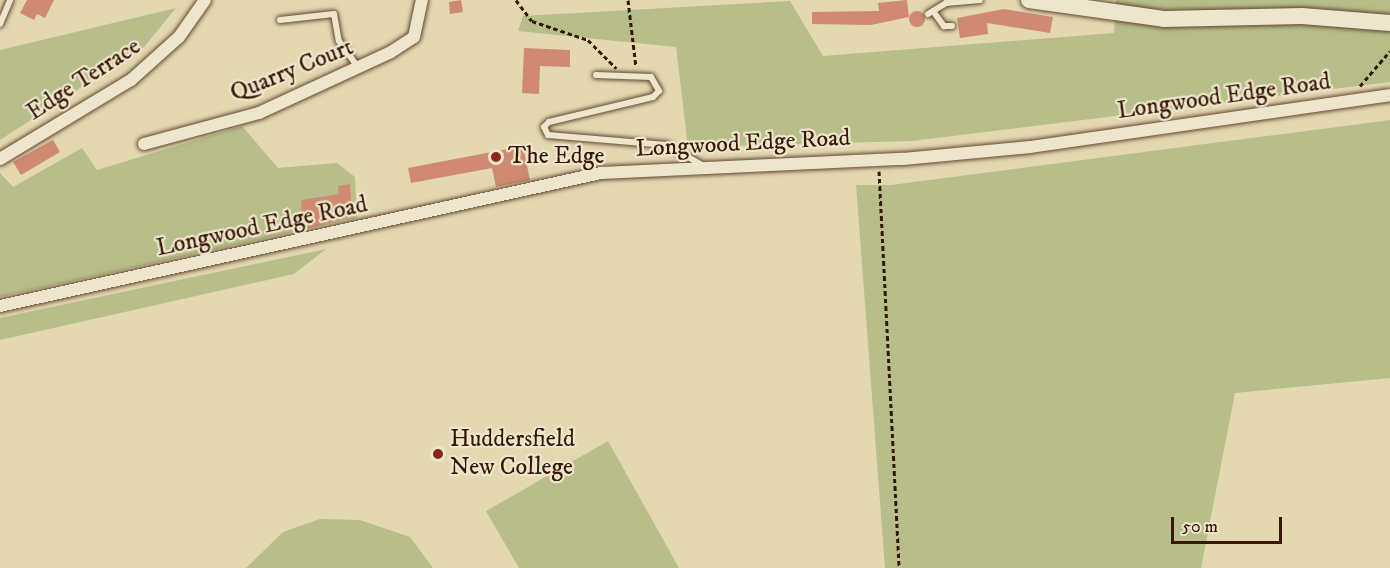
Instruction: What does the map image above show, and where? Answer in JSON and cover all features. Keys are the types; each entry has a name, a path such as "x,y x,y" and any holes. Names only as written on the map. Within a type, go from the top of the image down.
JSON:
{"street":[{"name":"Edge Terrace","path":"0,159 131,80 179,37 205,0"},
{"name":"Quarry Court","path":"144,144 259,112 358,67 414,37 422,0"},
{"path":"1029,0 1164,19 1302,16 1390,23"},
{"name":"Longwood Edge Road","path":"0,306 601,173 1030,147 1390,95"}],"lane":[{"path":"0,24 10,0"},
{"path":"952,26 944,26 931,13 946,3 980,0"},
{"path":"280,20 334,14 339,41 358,67"},
{"path":"596,75 651,77 659,91 653,97 549,122 544,127 548,135 667,145 703,166"}],"path":[{"path":"516,0 532,21 588,40 614,60 620,77"},
{"path":"628,0 635,76"},
{"path":"1348,100 1390,51"},
{"path":"878,158 899,568"}],"green space":[{"path":"1116,0 1390,0 1390,82 912,141 688,147 676,47 518,31 523,16 790,1 823,56 1114,33"},
{"path":"176,8 144,47 0,140 0,50"},
{"path":"1390,120 1390,378 1235,393 1201,568 885,568 856,185 891,185"},
{"path":"242,126 278,168 337,163 355,177 357,218 0,297 0,173 13,187 82,148 97,170"},
{"path":"326,249 294,274 0,340 0,318"},
{"path":"608,441 679,568 519,568 486,511"},
{"path":"320,519 360,520 410,537 433,568 246,568 283,532"}],"building":[{"path":"27,0 54,0 45,18 37,14 34,20 20,13"},
{"path":"461,0 463,12 450,14 449,2"},
{"path":"907,0 909,17 871,25 812,24 812,12 879,11 878,3"},
{"path":"1004,9 1053,17 1050,33 987,23 988,34 960,38 957,18"},
{"path":"917,11 925,19 917,27 909,19"},
{"path":"524,48 570,50 570,67 540,66 539,94 522,93"},
{"path":"53,140 60,152 21,175 13,162"},
{"name":"The Edge","path":"523,146 530,180 496,187 492,168 411,183 408,168"},
{"path":"350,184 352,216 303,230 301,200 339,194 338,186"}],"place":[{"name":"The Edge","path":"496,157"},
{"name":"Huddersfield New College","path":"438,454"}]}
